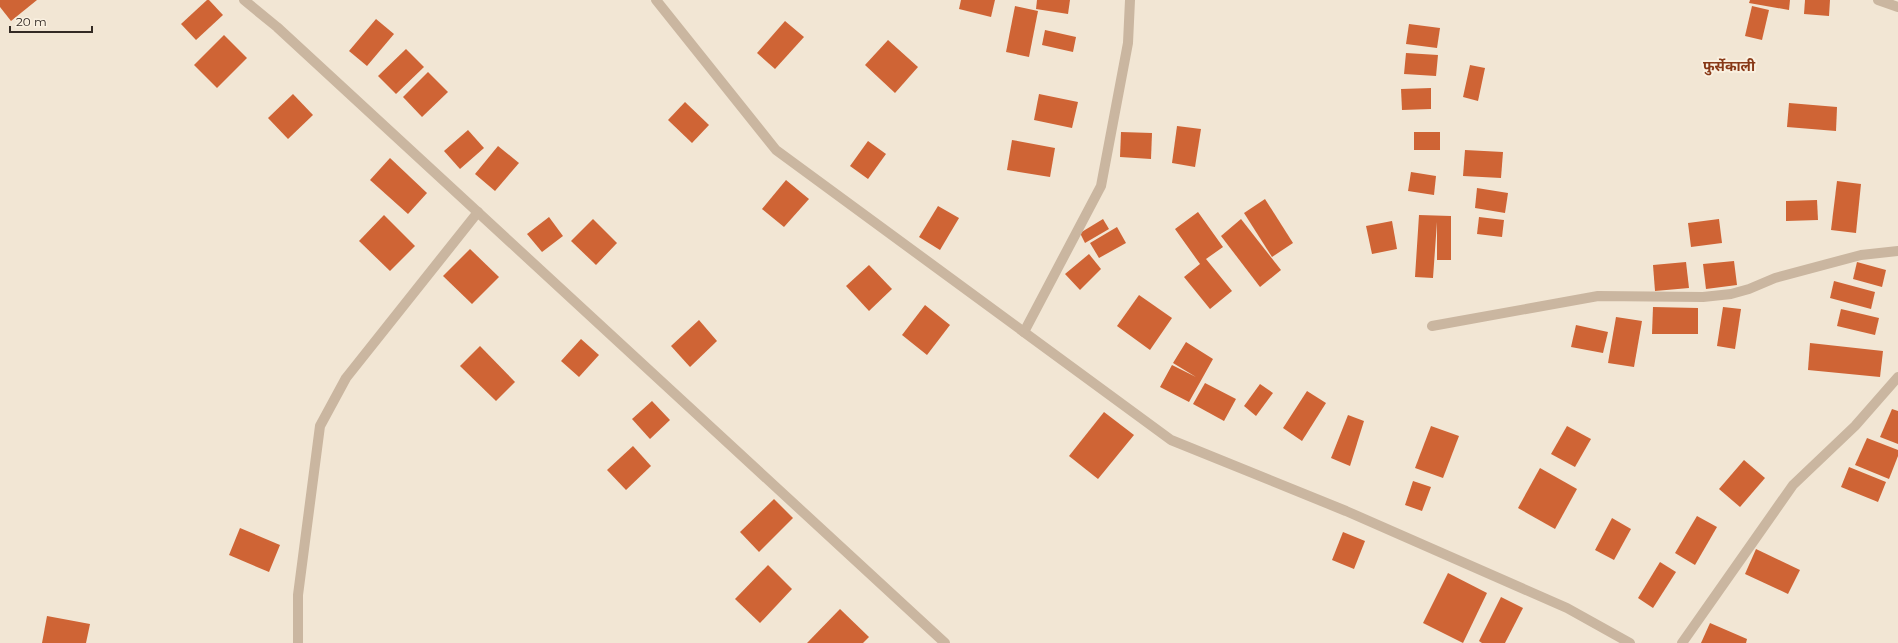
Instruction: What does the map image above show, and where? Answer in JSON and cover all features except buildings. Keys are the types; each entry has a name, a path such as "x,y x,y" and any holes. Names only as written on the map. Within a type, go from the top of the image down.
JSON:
{"street":[{"path":"244,0 277,27 945,643"},
{"path":"656,0 776,150 1171,440 1346,511 1567,608 1630,643"},
{"path":"1024,332 1101,186 1128,43 1130,0"},
{"path":"1878,0 1898,8"},
{"path":"298,643 298,595 320,426 346,378 478,212"},
{"path":"1432,326 1598,296 1703,297 1731,294 1749,289 1776,278 1861,255 1898,250"},
{"path":"1682,643 1793,484 1855,426 1898,377"}],"district":[{"name":"फुर्सेकाली","path":"1729,66"}]}
